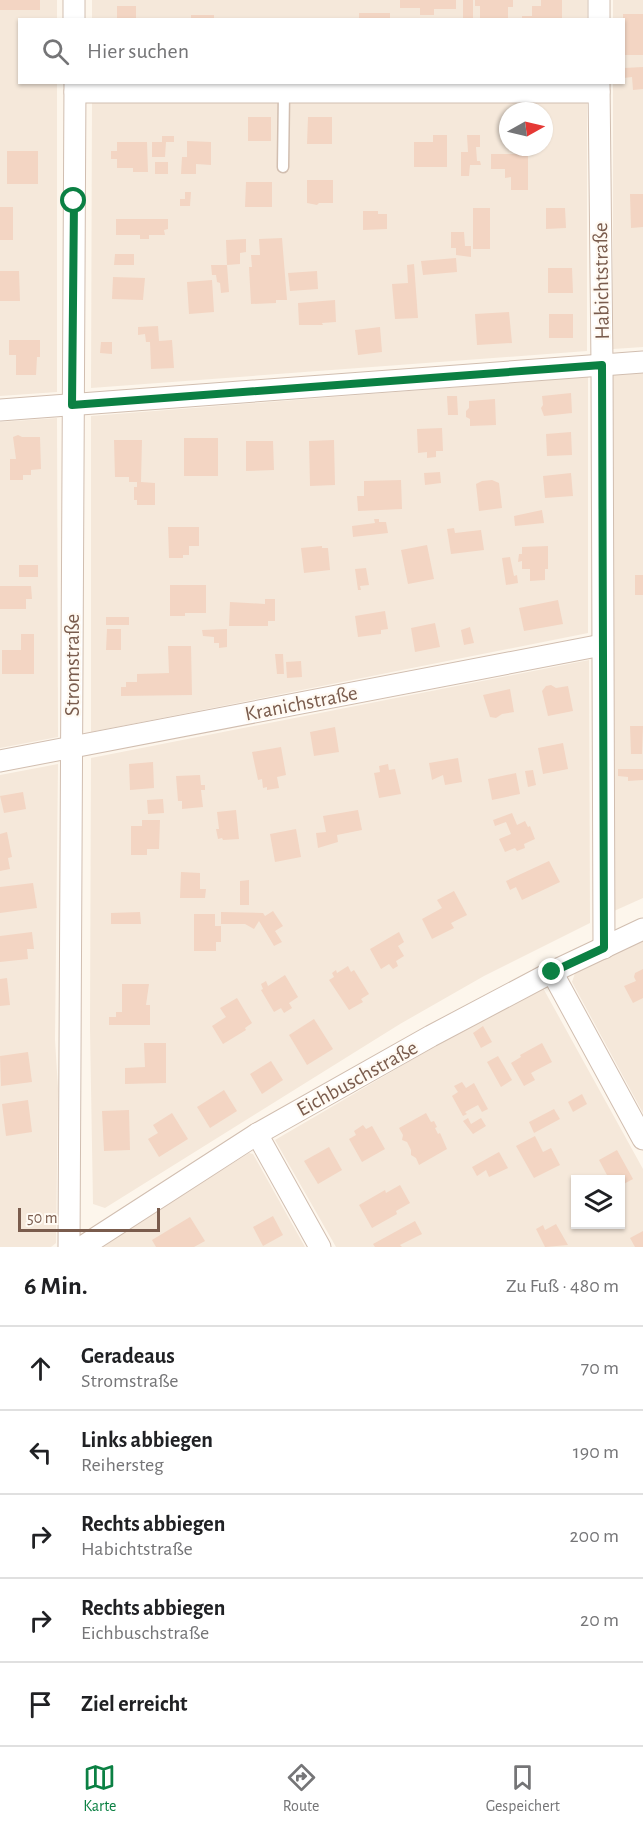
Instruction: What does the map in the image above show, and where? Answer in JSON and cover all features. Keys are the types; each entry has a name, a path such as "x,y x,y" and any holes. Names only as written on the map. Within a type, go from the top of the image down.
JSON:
{"street":[{"path":"74,0 74,18"},
{"path":"599,0 599,18"},
{"path":"75,87 284,92 599,87"},
{"name":"Stromstraße","path":"69,1247 75,87"},
{"name":"Habichtstraße","path":"599,87 604,948"},
{"path":"0,410 643,362"},
{"name":"Kranichstraße","path":"0,761 602,645"},
{"name":"Eichbuschstraße","path":"82,1247 256,1134 431,1036 552,972 643,928"},
{"path":"552,972 643,1139"},
{"path":"256,1134 320,1247"}],"lane":[{"path":"283,167 284,92"}],"shaded area":[{"path":"0,0 57,0 57,18 18,18 18,84 57,84 57,392 0,396"},
{"path":"92,0 587,0 587,18 92,18"},
{"path":"613,0 643,0 643,347 613,349 613,84 625,84 625,18 613,18"},
{"path":"92,103 499,103 499,156 553,156 553,103 587,103 587,351 91,388"},
{"path":"643,373 643,898 614,911 613,375"},
{"path":"588,377 588,633 91,732 91,416"},
{"path":"57,418 58,737 0,748 0,422"},
{"path":"589,660 590,923 484,976 400,1024 105,1208 93,1204 90,1029 91,758"},
{"path":"58,764 55,1040 58,1088 56,1243 51,1247 0,1247 0,775"},
{"path":"643,938 643,1113 572,982 575,973"},
{"path":"543,988 643,1169 643,1247 336,1247 275,1140 468,1027"},
{"path":"249,1153 253,1154 305,1247 103,1247 135,1224"}],"building":[{"path":"0,0 40,0 40,10 0,10"},
{"path":"400,0 456,0 456,9 434,9 434,15 420,15 420,8 400,8"},
{"path":"463,0 473,0 473,18 463,18"},
{"path":"475,0 513,0 513,7 508,7 508,18 480,18 480,6 475,6"},
{"path":"541,0 562,0 562,18 522,18 522,16 532,16 532,6 541,6"},
{"path":"117,6 136,6 136,18 117,18"},
{"path":"359,13 390,13 390,18 359,18"},
{"path":"623,14 643,14 643,55 625,55 625,18"},
{"path":"191,15 214,15 214,18 191,18"},
{"path":"643,67 643,89 633,90 632,77 625,78 625,68"},
{"path":"248,117 271,117 271,141 248,141"},
{"path":"308,117 332,117 332,144 307,144"},
{"path":"433,135 447,135 447,167 414,167 414,142 433,142"},
{"path":"467,135 480,135 480,147 476,147 477,161 480,161 481,165 470,165 469,176 461,176 461,152 468,152"},
{"path":"162,136 174,136 174,142 166,142 165,157 152,157 152,142 162,142"},
{"path":"187,141 211,142 211,165 196,164 196,174 181,174 182,157 187,157"},
{"path":"117,142 147,142 148,172 133,172 133,168 117,168 117,159 111,159 111,151 117,151"},
{"path":"7,151 38,151 38,184 7,184"},
{"path":"491,154 528,156 528,190 511,190 511,177 505,178 505,169 491,169"},
{"path":"155,162 168,162 168,174 155,174"},
{"path":"307,180 333,180 333,203 317,205 307,203"},
{"path":"246,182 272,182 272,207 245,207"},
{"path":"185,192 191,192 190,206 180,206 180,199 185,199"},
{"path":"630,194 643,194 643,227 631,228"},
{"path":"0,207 13,207 13,240 0,240"},
{"path":"473,208 490,208 490,249 473,249"},
{"path":"546,208 565,208 566,228 546,229"},
{"path":"363,211 378,211 378,214 387,214 387,229 363,230"},
{"path":"116,219 168,219 168,229 164,230 165,235 149,235 149,239 140,239 140,235 116,235"},
{"path":"451,232 464,232 465,246 471,246 471,257 456,255 456,248 451,248"},
{"path":"282,238 287,300 251,304 249,267 252,267 251,255 260,255 259,239"},
{"path":"246,239 246,252 240,253 240,264 227,265 226,240"},
{"path":"115,254 134,254 134,265 114,265"},
{"path":"456,258 457,272 423,275 421,261"},
{"path":"414,264 418,318 395,319 392,284 408,283 407,265"},
{"path":"211,265 227,265 229,292 221,293 216,275 212,275"},
{"path":"548,268 572,268 573,293 548,293"},
{"path":"0,271 19,271 20,301 0,301"},
{"path":"317,271 318,289 290,291 288,273"},
{"path":"113,277 145,278 143,300 112,299"},
{"path":"212,280 214,312 189,314 187,282"},
{"path":"335,300 336,322 322,323 323,325 299,325 298,303"},
{"path":"509,312 512,343 477,345 475,314"},
{"path":"549,314 573,314 573,338 549,338"},
{"path":"158,326 159,341 172,340 174,368 151,369 150,342 146,342 145,334 138,335 138,327"},
{"path":"380,327 382,352 358,355 355,330"},
{"path":"9,340 40,340 40,357 37,357 36,375 16,375 16,355 9,355"},
{"path":"101,342 112,342 112,354 100,353"},
{"path":"571,393 572,413 544,416 541,408 542,396"},
{"path":"447,396 457,396 458,415 448,415"},
{"path":"495,399 496,425 470,426 470,419 466,417 469,401"},
{"path":"442,428 443,451 436,451 436,457 427,458 427,452 418,453 417,429"},
{"path":"571,432 572,455 547,456 546,434"},
{"path":"18,435 40,437 41,469 31,470 31,475 23,475 23,480 10,480 10,459 16,459 13,437"},
{"path":"184,438 218,438 218,476 184,476"},
{"path":"114,440 142,440 141,482 155,483 155,505 137,505 137,500 134,500 134,487 137,487 137,482 129,482 129,477 115,477"},
{"path":"334,440 335,485 310,486 309,441"},
{"path":"246,441 273,441 274,470 246,471"},
{"path":"440,472 441,483 425,485 424,473"},
{"path":"571,473 573,496 545,498 543,476"},
{"path":"401,480 402,509 358,511 357,496 364,496 364,481"},
{"path":"492,480 499,483 502,508 479,511 476,484"},
{"path":"542,510 544,523 515,526 514,516"},
{"path":"374,519 386,522 388,533 353,537 352,526 375,523"},
{"path":"168,527 199,527 199,546 189,546 189,555 183,555 183,558 169,558"},
{"path":"454,528 455,533 481,530 484,550 451,554 447,529"},
{"path":"427,545 434,579 408,584 401,550"},
{"path":"322,546 322,548 328,548 330,570 304,573 301,548"},
{"path":"548,546 548,569 545,569 545,580 530,581 530,569 522,569 522,561 518,562 519,554 522,554 522,547"},
{"path":"510,557 518,583 506,585 502,558"},
{"path":"19,565 38,565 38,577 19,577"},
{"path":"366,568 369,585 360,586 361,590 358,590 355,569"},
{"path":"635,575 643,575 643,595 635,595"},
{"path":"170,585 206,585 206,613 170,616"},
{"path":"0,586 31,586 32,599 26,599 26,609 0,609"},
{"path":"265,599 275,599 275,621 268,621 268,626 229,626 230,602 265,604"},
{"path":"558,600 563,624 524,631 519,608"},
{"path":"385,611 388,629 381,630 381,634 358,637 355,616"},
{"path":"106,617 129,617 129,625 106,625"},
{"path":"435,623 440,647 415,652 411,628"},
{"path":"470,627 474,643 464,645 461,630"},
{"path":"107,629 121,629 121,650 106,650"},
{"path":"227,629 227,647 219,648 219,643 214,643 214,637 203,636 202,630"},
{"path":"21,634 34,634 34,674 2,674 2,650 21,650"},
{"path":"168,646 191,646 192,695 121,696 121,687 126,687 126,682 137,682 137,674 169,673"},
{"path":"275,654 283,654 284,674 277,674"},
{"path":"301,661 302,677 287,678 286,662"},
{"path":"551,685 556,688 568,686 573,711 548,716 542,691 546,686"},
{"path":"510,689 514,712 502,714 496,718 490,717 483,695"},
{"path":"630,726 643,726 642,754 631,754"},
{"path":"335,727 339,752 314,756 310,732"},
{"path":"563,743 568,769 543,774 538,748"},
{"path":"281,747 286,775 277,777 279,788 267,790 267,787 263,788 262,779 258,780 252,752"},
{"path":"458,758 462,782 445,785 443,775 432,780 429,763"},
{"path":"153,762 154,788 130,790 129,764"},
{"path":"388,764 389,770 395,769 401,794 379,798 374,773 380,772 379,766"},
{"path":"618,769 643,769 643,780 628,781 628,777 618,776"},
{"path":"533,770 536,785 528,787 525,771"},
{"path":"516,773 520,794 492,800 488,779"},
{"path":"200,775 201,785 205,785 205,790 201,790 203,807 182,809 182,801 178,801 176,776"},
{"path":"23,792 26,809 4,813 0,796"},
{"path":"163,799 164,813 148,814 147,800"},
{"path":"236,810 239,839 218,839 217,812"},
{"path":"358,810 362,830 337,835 338,842 318,848 316,833 326,832 323,816"},
{"path":"512,813 517,825 525,821 528,827 530,826 535,839 524,844 525,848 517,851 515,848 505,852 499,839 511,834 506,822 495,826 493,820"},
{"path":"142,820 160,820 159,849 147,849 147,855 131,855 131,826 142,826"},
{"path":"296,829 301,857 275,862 270,834"},
{"path":"7,832 12,857 8,858 10,869 0,871 0,834"},
{"path":"549,861 560,882 522,900 516,887 510,890 506,881"},
{"path":"181,872 200,873 200,889 206,889 205,898 180,898"},
{"path":"249,880 249,905 240,905 240,881"},
{"path":"33,883 37,908 0,913 0,887"},
{"path":"454,891 467,915 451,923 454,928 432,939 422,919 442,908 437,900"},
{"path":"273,911 283,926 275,931 282,942 274,946 259,921 254,929 245,924 221,924 221,912 263,913 265,916"},
{"path":"140,912 141,924 111,924 111,913"},
{"path":"194,914 215,914 215,926 221,926 221,942 216,942 216,951 194,951"},
{"path":"32,932 34,949 27,949 28,959 0,962 0,936"},
{"path":"399,932 404,942 398,946 404,956 396,961 398,966 393,969 389,964 381,969 370,949"},
{"path":"348,966 351,972 354,970 369,994 361,999 363,1002 349,1010 329,980 334,977 332,973 336,970 337,973"},
{"path":"643,969 643,998 633,1003 624,986 636,981 635,973"},
{"path":"285,975 298,997 289,1003 292,1008 284,1013 281,1008 274,1012 261,990 263,989 261,984 266,981 268,986"},
{"path":"7,978 10,1005 0,1006 0,979"},
{"path":"122,984 149,984 146,1005 150,1005 150,1025 109,1025 109,1017 116,1017 116,1012 122,1012"},
{"path":"237,998 252,1023 245,1028 246,1030 223,1044 212,1026 226,1017 220,1008"},
{"path":"314,1019 333,1049 307,1065 289,1035"},
{"path":"483,1026 492,1042 481,1048 473,1033"},
{"path":"144,1043 166,1043 166,1083 125,1084 125,1068 145,1067"},
{"path":"542,1043 552,1062 531,1073 535,1080 524,1086 511,1063 521,1057 520,1055"},
{"path":"28,1052 32,1082 1,1086 0,1056"},
{"path":"498,1056 512,1080 501,1087 487,1062"},
{"path":"271,1061 283,1080 262,1094 250,1074"},
{"path":"462,1082 466,1088 474,1083 488,1109 482,1112 478,1105 465,1112 467,1114 463,1116 452,1096 458,1092 454,1086"},
{"path":"224,1090 237,1111 210,1128 197,1107"},
{"path":"582,1094 587,1104 573,1112 568,1102"},
{"path":"28,1100 32,1132 6,1136 2,1104"},
{"path":"554,1109 560,1119 534,1133 529,1122"},
{"path":"129,1110 130,1150 104,1151 102,1111"},
{"path":"172,1113 188,1139 159,1157 148,1139 158,1133 153,1125"},
{"path":"426,1113 431,1122 434,1121 437,1127 435,1128 438,1134 440,1133 447,1149 419,1165 416,1158 411,1155 407,1142 402,1140 403,1135 399,1128"},
{"path":"468,1118 471,1124 481,1118 486,1126 473,1134 463,1121"},
{"path":"363,1125 366,1129 372,1126 385,1149 362,1162 349,1139 356,1135 354,1131"},
{"path":"535,1136 543,1152 551,1148 560,1165 534,1178 516,1146"},
{"path":"329,1147 342,1170 318,1184 304,1161"},
{"path":"617,1150 633,1179 625,1183 625,1175 607,1175 599,1160"},
{"path":"499,1152 508,1168 489,1177 486,1170 477,1176 472,1167"},
{"path":"400,1185 410,1203 396,1211 397,1214 372,1228 359,1205 385,1190 386,1193"},
{"path":"273,1216 283,1235 263,1246 253,1227"},
{"path":"190,1217 205,1241 194,1247 156,1247 152,1240"},
{"path":"415,1221 422,1234 400,1245 402,1247 375,1247 373,1244"},
{"path":"556,1224 568,1245 545,1247 536,1229 543,1225 545,1230"},
{"path":"643,1231 643,1247 635,1247 630,1238"}],"route":[{"path":"74,201 72,405 602,365 604,948 552,972"}]}
